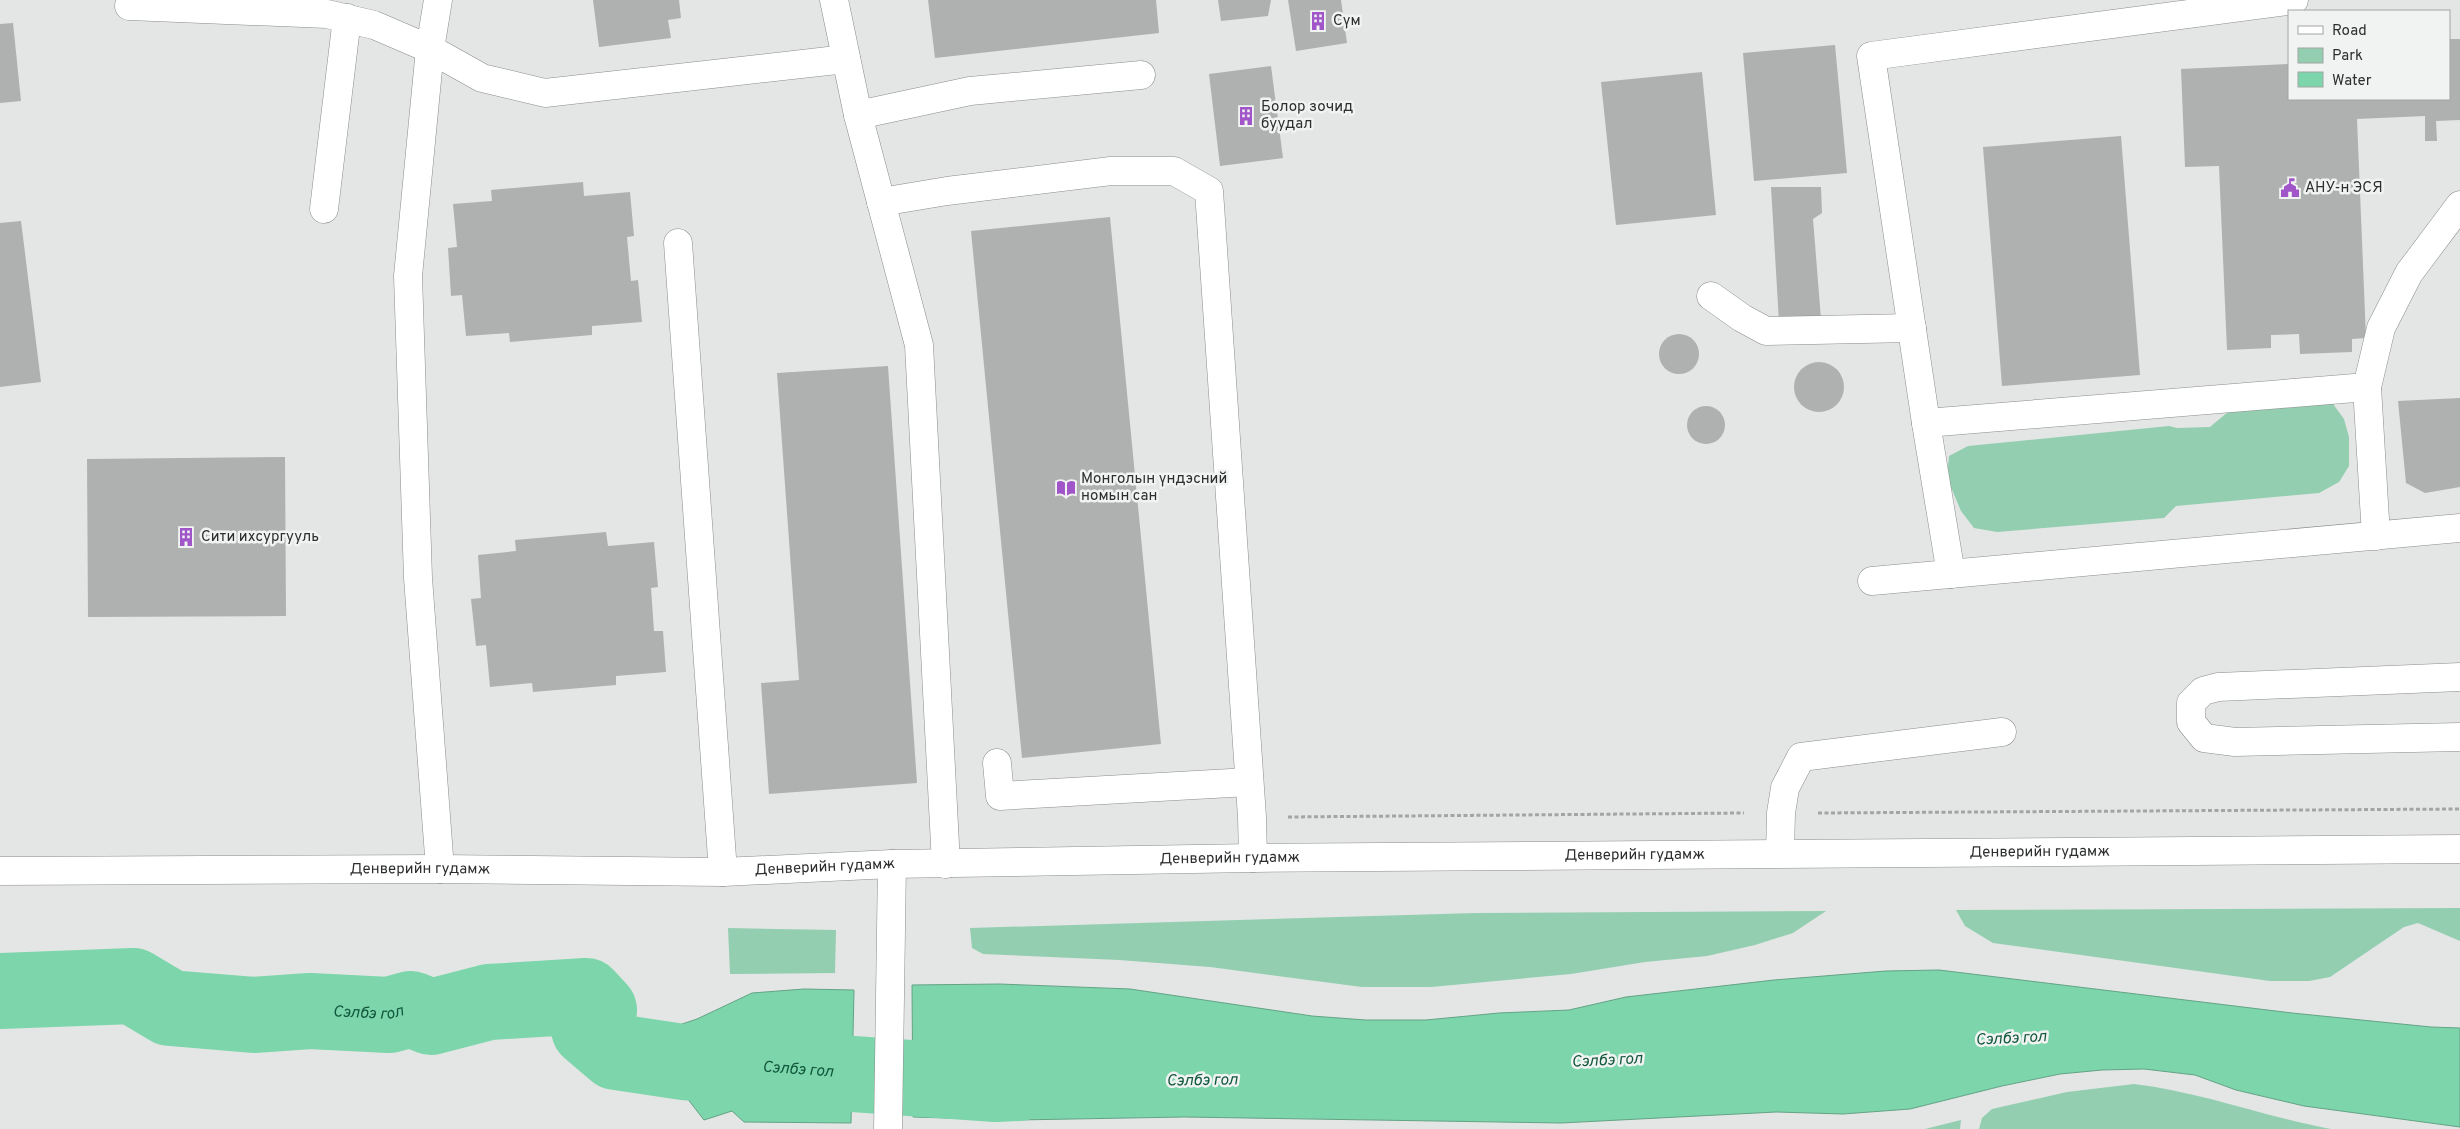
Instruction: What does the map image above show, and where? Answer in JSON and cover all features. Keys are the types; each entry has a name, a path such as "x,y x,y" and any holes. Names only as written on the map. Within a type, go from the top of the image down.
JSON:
{"street":[{"path":"438,0 430,49 408,276 418,578 440,869"},
{"path":"834,0 858,116 919,345 946,864"},
{"path":"1951,574 1926,424 1871,56 2294,0"},
{"path":"129,6 327,14 347,18 374,25 430,49 482,78 544,93 846,58"},
{"path":"324,209 347,18"},
{"path":"858,116 970,91 1141,75"},
{"path":"881,202 947,190 1111,171 1174,171 1208,190 1252,817 1253,858"},
{"path":"2376,536 2367,387 2381,328 2409,273 2460,205"},
{"path":"678,243 723,872"},
{"path":"1711,296 1742,318 1766,331 1912,328"},
{"path":"1926,424 2367,387"},
{"path":"1872,581 2460,528"},
{"path":"2460,677 2218,687 2203,691 2191,703 2191,722 2204,738 2235,742 2460,737"},
{"path":"1780,852 1781,813 1785,788 1801,757 2002,732"},
{"path":"997,763 1000,796 1249,782"},
{"name":"Денверийн гудамж","path":"0,871 440,869 723,872 892,864 1253,858 1780,852 2460,849"},
{"path":"888,1129 892,864"}],"path":[{"path":"1252,817 2460,809"}],"green space":[{"path":"2325,393 2344,419 2349,437 2349,466 2339,482 2319,493 2176,506 2164,518 1997,532 1974,528 1961,511 1947,478 1949,456 1968,446 2169,426 2177,428 2210,427 2235,406"},
{"path":"2460,908 2460,941 2418,923 2404,927 2330,977 2309,981 2270,981 1993,943 1965,926 1956,910"},
{"path":"1826,911 1793,933 1755,945 1707,956 1645,962 1571,974 1431,987 1362,987 1210,967 1119,960 983,954 972,948 970,928 1476,913"},
{"path":"728,928 836,930 835,973 730,974"},
{"path":"2134,1084 2184,1093 2331,1129 1979,1129 1982,1118 1992,1109 2067,1092"},
{"path":"1961,1120 1960,1129 1925,1129"}],"water":[{"path":"1939,970 2292,1013 2431,1027 2460,1028 2460,1127 2304,1106 2236,1090 2195,1075 2144,1069 2060,1074 1910,1109 1843,1114 1776,1112 1561,1123 1184,1117 1016,1120 913,1117 912,985 999,984 1130,989 1312,1016 1366,1020 1426,1020 1499,1013 1569,1010 1626,997 1774,980 1886,971"},
{"path":"804,989 854,990 851,1123 744,1122 732,1111 704,1120 680,1089 594,1043 621,1034 637,1039 697,1019 752,993"}],"building":[{"path":"593,0 679,0 681,18 668,20 671,38 599,47"},
{"path":"928,0 1156,0 1159,33 935,58"},
{"path":"1218,0 1271,0 1268,16 1221,21"},
{"name":"Сүм","path":"1288,0 1341,0 1347,43 1296,51"},
{"path":"13,23 21,101 0,103 0,24"},
{"name":"АНУ-н ЭСЯ","path":"2450,39 2460,39 2460,120 2436,121 2437,141 2425,141 2425,116 2357,119 2366,338 2352,339 2352,352 2300,354 2299,334 2271,335 2271,348 2227,350 2219,166 2185,167 2181,69 2288,64 2288,100 2450,100"},
{"path":"1835,45 1847,173 1754,181 1743,53"},
{"name":"Болор зочид буудал","path":"1271,66 1283,158 1220,166 1209,74"},
{"path":"1702,72 1716,215 1616,225 1601,82"},
{"path":"2121,136 2140,375 2002,386 1983,147"},
{"path":"583,182 584,196 630,192 634,236 627,237 631,281 638,280 642,322 592,326 592,335 510,342 509,333 466,336 462,295 451,296 448,248 457,247 453,204 492,201 491,190"},
{"path":"1771,187 1821,187 1822,213 1813,219 1821,319 1779,322"},
{"name":"Монголын үндэсний номын сан","path":"1110,217 1161,744 1022,758 971,231"},
{"path":"21,221 41,382 0,387 0,223"},
{"path":"1679,334 1693,340 1699,354 1693,368 1679,374 1665,368 1659,354 1665,340"},
{"path":"1814,362 1824,362 1837,369 1844,382 1844,392 1837,405 1824,412 1814,412 1805,408 1798,401 1794,392 1794,382 1798,373 1805,366"},
{"path":"888,366 917,783 769,794 761,683 799,680 777,373"},
{"path":"2460,398 2460,487 2425,493 2406,483 2398,401"},
{"path":"1706,406 1719,412 1725,425 1719,438 1706,444 1693,438 1687,425 1693,412"},
{"name":"Сити ихсургууль","path":"285,457 286,616 88,617 87,459"},
{"path":"606,532 608,546 654,542 658,587 651,588 654,631 663,631 666,672 616,676 616,685 533,692 532,683 490,687 486,645 476,646 471,599 481,598 478,555 516,551 515,540"}],"waterway":[{"name":"Сэлбэ гол","path":"0,991 133,986 170,1008 253,1015 310,1011 389,1015 411,1009 431,1017 489,1002 586,996 599,1010 589,1029 616,1052 683,1062 996,1084 1019,1083"}],"place":[{"name":"Сүм","path":"1318,21"},
{"name":"Болор зочид буудал","path":"1246,116"},
{"name":"АНУ-н ЭСЯ","path":"2290,188"},
{"name":"Монголын үндэсний номын сан","path":"1066,488"},
{"name":"Сити ихсургууль","path":"186,537"}]}
